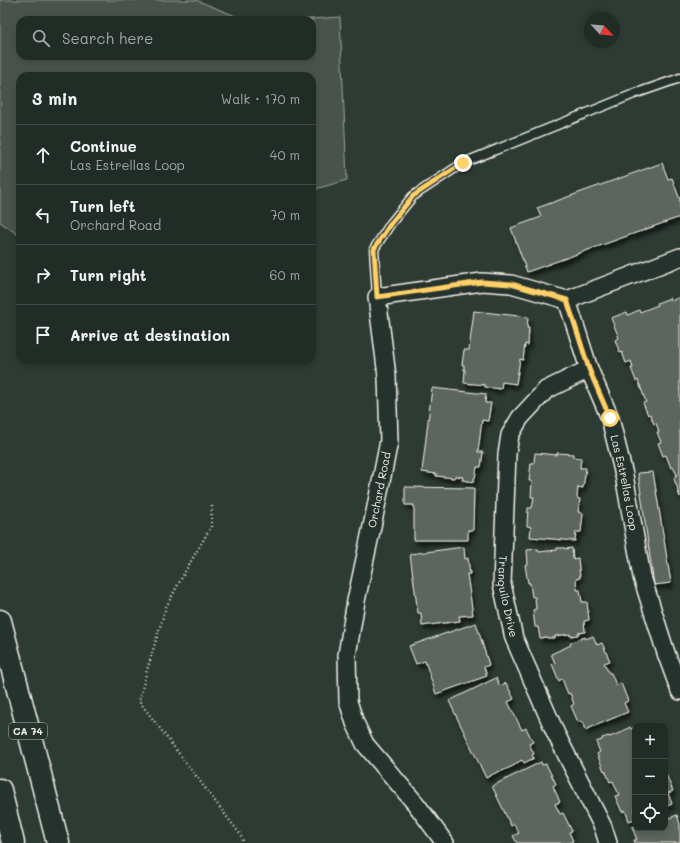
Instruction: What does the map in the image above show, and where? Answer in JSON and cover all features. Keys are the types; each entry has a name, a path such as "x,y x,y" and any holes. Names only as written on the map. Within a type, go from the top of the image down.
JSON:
{"main road":[{"name":"CA 74","path":"0,621 58,843"},
{"path":"0,790 13,843"}],"street":[{"path":"377,297 482,282 511,284 567,300 680,257"},
{"name":"Orchard Road","path":"377,297 388,376 389,441 356,601 348,655 348,701 355,723 365,744 416,804 445,843"},
{"name":"Las Estrellas Loop","path":"567,300 589,369 610,418 624,475 642,577 666,654 680,691"},
{"name":"Tranquilo Drive","path":"589,369 546,390 520,418 510,435 507,454 502,584 514,638 556,734 603,827 608,843"}],"lane":[{"path":"377,297 374,249 391,223 413,196 463,163 634,94 680,78"}],"path":[{"path":"212,506 211,527 166,607 139,702 240,834 244,843"}],"shaded area":[{"path":"0,0 196,0 235,16 16,16 16,60 316,60 316,19 340,17 347,180 316,189 316,72 16,72 16,233 0,222"}],"building":[{"path":"662,163 668,179 672,178 680,200 680,217 527,272 511,228 541,217 537,208"},
{"path":"680,297 680,497 674,479 677,475 673,467 671,468 666,455 663,456 658,443 661,442 657,432 659,432 656,423 654,424 650,414 648,415 643,403 646,402 638,380 636,381 631,368 633,368 631,361 626,363 622,352 620,353 615,340 619,338 611,318 627,312 628,315 639,310 640,312 658,305 657,303 670,298 671,301"},
{"path":"474,311 528,317 528,345 525,344 523,360 520,359 516,384 502,382 501,389 485,387 485,385 464,383 465,370 464,365 462,365 464,350 469,350"},
{"path":"432,388 486,394 485,403 491,403 488,421 482,420 478,452 483,452 481,467 477,467 474,482 462,480 463,477 455,476 454,478 436,476 437,474 422,472"},
{"path":"535,453 557,455 557,453 573,454 573,457 581,458 580,468 586,468 583,488 578,487 577,498 580,499 578,512 583,513 581,532 576,532 575,541 530,537 531,527 527,526 528,508 532,508 534,497 531,497 532,481 529,481 531,463 534,463"},
{"path":"653,472 671,583 654,585 638,473"},
{"path":"405,487 474,488 473,530 468,530 468,540 414,540 414,505 405,505"},
{"path":"464,547 465,559 468,558 470,574 467,574 473,615 459,616 460,621 422,626 421,613 418,613 410,554"},
{"path":"557,548 572,548 573,559 578,558 580,578 576,579 577,590 580,590 582,602 587,602 589,620 584,621 585,632 578,633 578,635 570,636 570,634 555,636 555,638 540,638 538,627 535,627 533,610 536,609 535,597 532,597 525,565 528,564 527,550 538,549 539,552 557,550"},
{"path":"476,623 489,665 484,667 487,676 436,694 425,661 416,664 409,646"},
{"path":"593,636 597,645 602,643 610,661 604,663 609,673 611,673 616,685 621,683 628,701 624,703 628,712 585,730 582,721 578,722 571,706 574,704 570,693 568,694 562,679 559,681 552,664 555,663 551,654 571,645 570,643 585,637 586,639"},
{"path":"496,678 500,686 506,683 514,699 508,702 522,730 526,728 533,742 529,744 534,754 532,755 534,758 524,763 522,760 515,765 486,778 449,701"},
{"path":"630,727 632,728 632,820 629,821 625,810 622,812 615,796 619,795 613,781 610,782 605,770 604,771 597,754 600,752 596,742 602,740 602,738 609,737"},
{"path":"541,762 542,765 546,764 556,784 553,786 560,802 555,804 560,814 563,813 572,831 569,832 573,841 568,843 517,843 513,836 519,833 514,824 511,826 492,786"},
{"path":"668,779 673,791 668,793"},
{"path":"668,793 672,804 668,806"},
{"path":"677,815 680,824 680,843 635,843 634,840 637,840 634,831 668,831 668,816 669,818"}],"route":[{"path":"463,163 413,196 391,223 374,249 377,297 482,282 511,284 567,300 589,369 610,418"}]}
